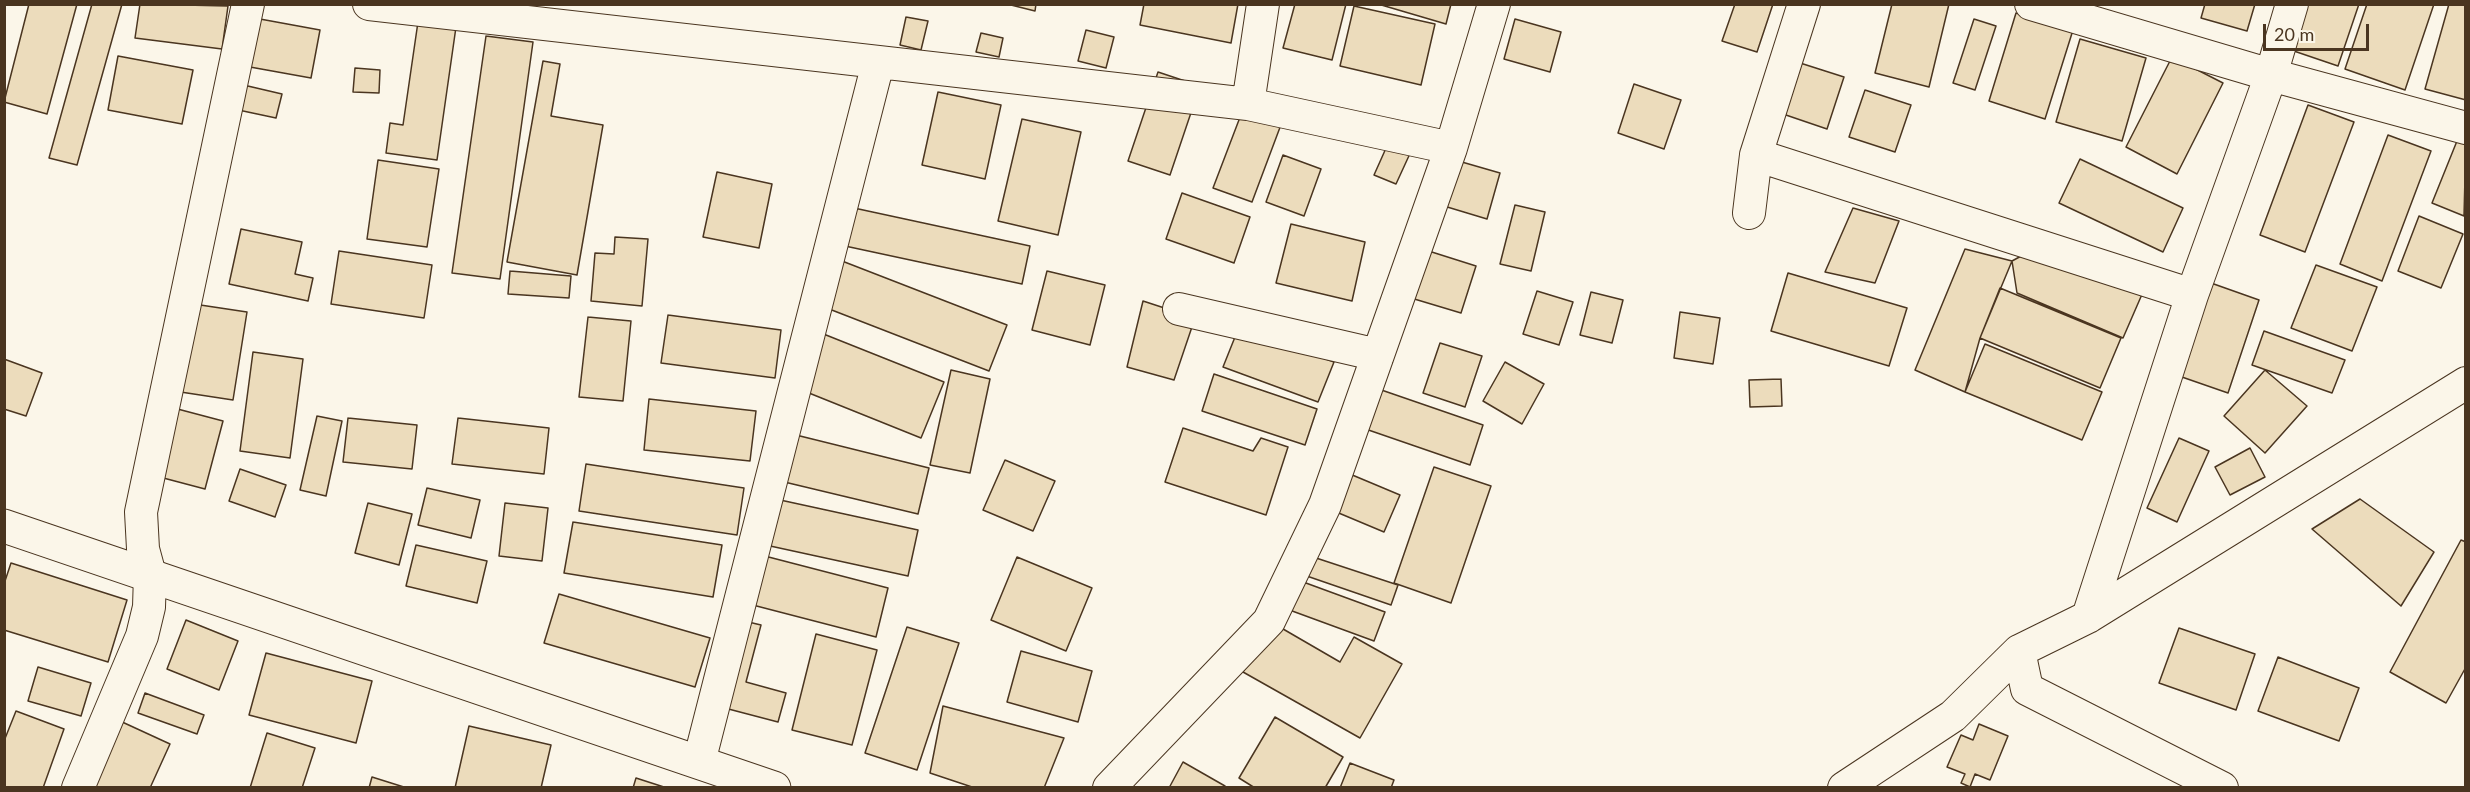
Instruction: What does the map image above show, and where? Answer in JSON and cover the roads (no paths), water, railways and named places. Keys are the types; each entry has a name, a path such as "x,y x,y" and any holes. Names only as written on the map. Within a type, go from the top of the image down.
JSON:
{"street":[{"path":"78,788 142,636 149,607 150,575 143,549 141,512 248,4"},
{"path":"369,4 1248,104 1451,148"},
{"path":"1248,104 1263,4"},
{"path":"1109,788 1269,621 1325,505 1451,148 1494,4"},
{"path":"1749,213 1756,155 1804,4"},
{"path":"2031,4 2271,75 2466,128"},
{"path":"2088,617 2192,295 2271,75 2292,4"},
{"path":"699,762 878,63"},
{"path":"1756,155 2192,295"},
{"path":"1179,309 1378,355"},
{"path":"1844,788 1953,716 2019,651 2088,617 2466,383"},
{"path":"4,526 774,788"},
{"path":"2019,651 2027,689 2222,788"}]}
